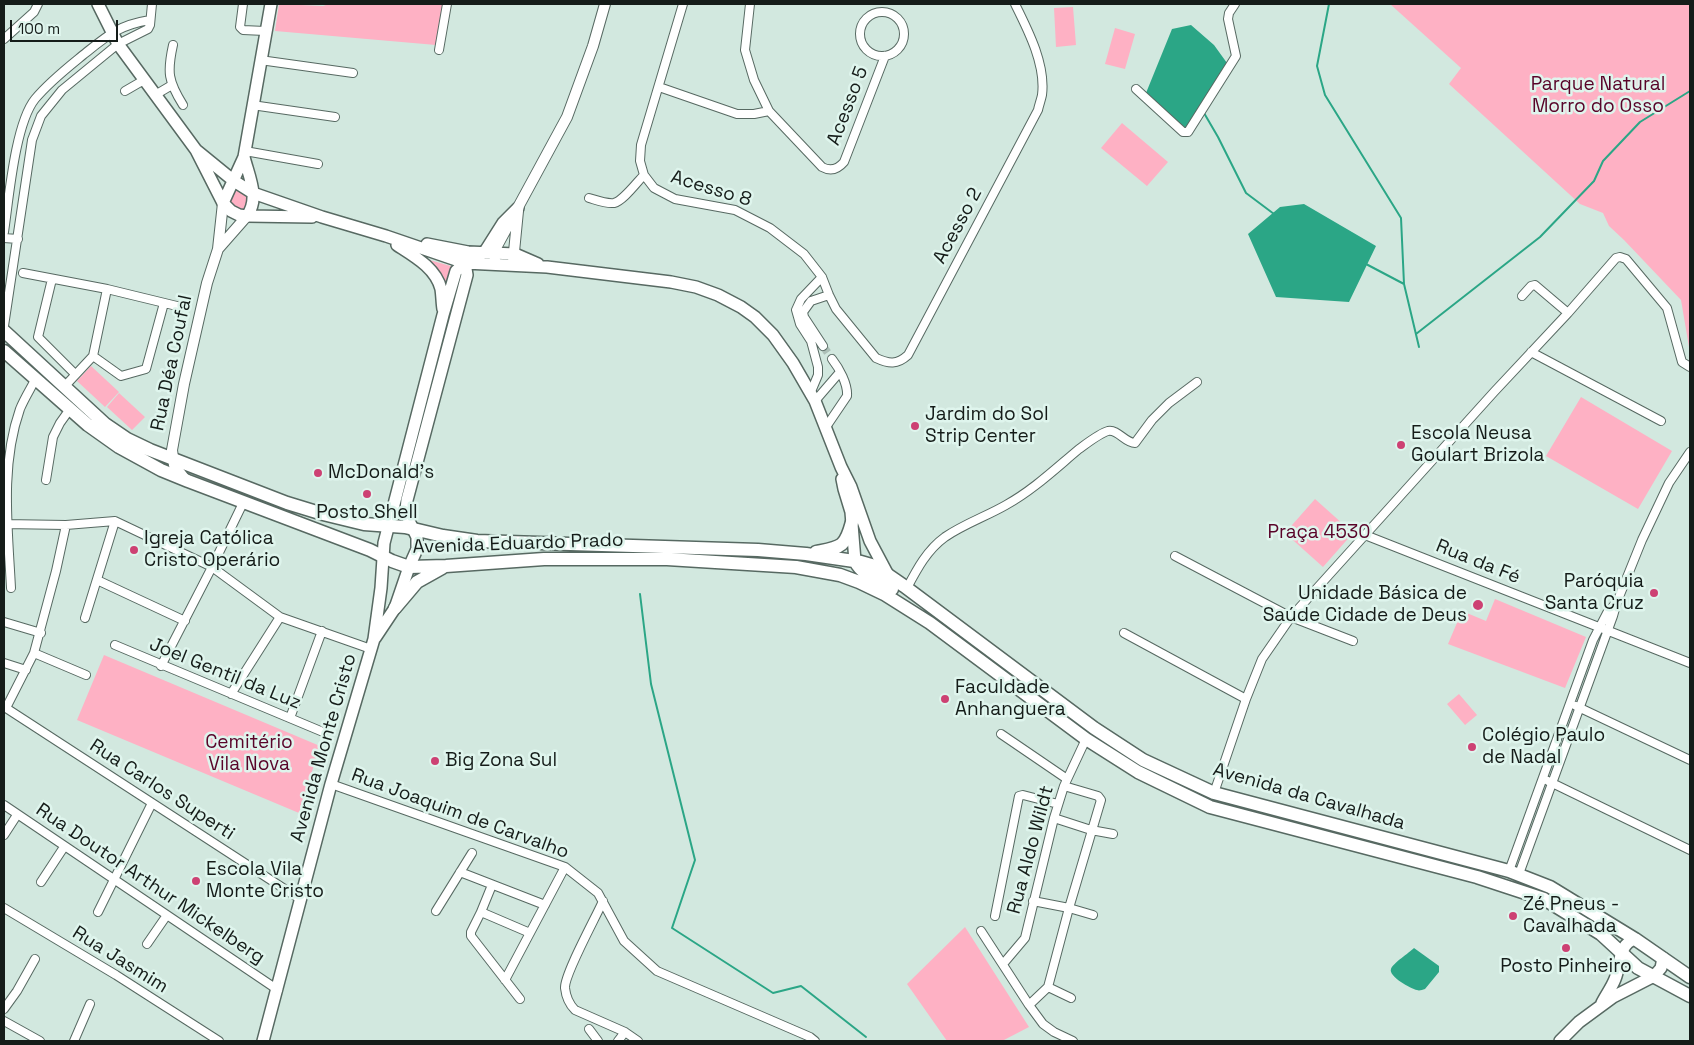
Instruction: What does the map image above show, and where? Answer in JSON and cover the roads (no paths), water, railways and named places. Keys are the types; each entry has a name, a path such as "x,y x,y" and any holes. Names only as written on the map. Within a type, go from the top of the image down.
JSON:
{"main road":[{"name":"Avenida da Cavalhada","path":"98,4 118,44 196,150 223,203 239,215 322,217"},
{"name":"Rua Déa Coufal","path":"223,203 244,158 271,4"},
{"name":"Avenida da Cavalhada","path":"196,150 215,167 253,192 322,217 386,236 464,263 489,256"},
{"name":"Rua Déa Coufal","path":"244,158 254,200 247,216"},
{"path":"215,167 226,169 244,158"},
{"path":"424,244 453,255 464,263 474,256 489,256 503,223 518,208"},
{"name":"Avenida da Cavalhada","path":"386,236 547,267 671,282 696,287 718,295 741,307 755,316 773,335 793,362 826,427 841,467 851,487 870,541 887,574 1094,728 1143,760 1214,793 1514,873 1550,887 1635,939 1690,977"},
{"path":"386,236 425,264 436,277 441,289 443,315"},
{"name":"Avenida Monte Cristo","path":"263,1041 331,784 372,644 384,557 384,544 390,527 443,315 456,271 464,263"},
{"name":"Avenida Monte Cristo","path":"372,644 395,608 417,549 417,537 409,521 406,500 467,275 464,263"},
{"name":"Avenida Eduardo Prado","path":"4,331 70,379 105,424 127,439 172,459 305,509 364,524 405,527 443,536 477,541 748,550 806,554 855,561 875,566 887,574"},
{"name":"Avenida Eduardo Prado","path":"4,351 88,425 118,447 161,470 188,482 370,550 409,567 544,559 667,559 796,566 840,575 871,587 930,624"},
{"name":"Avenida da Cavalhada","path":"841,467 844,490 851,512 855,561"},
{"path":"806,554 836,548 847,538 852,522"},
{"path":"855,561 864,573 893,590 930,624"},
{"path":"395,608 417,582 446,566"},
{"name":"Avenida da Cavalhada","path":"930,624 1086,739 1138,772 1210,807 1477,877 1544,899 1601,934 1638,968 1690,996"},
{"path":"945,635 982,656 986,656 989,651"},
{"path":"1003,678 1007,676 1016,677 1050,696"},
{"path":"1600,1007 1616,976 1626,943 1635,939"},
{"path":"1560,1041 1579,1022 1600,1007 1626,990 1654,976 1661,968 1664,958"}],"street":[{"path":"4,39 34,12 38,4"},
{"path":"147,4 151,16"},
{"path":"4,326 32,140 41,116 62,90 118,44 148,28 152,4"},
{"path":"243,4 240,27 244,30 266,32"},
{"path":"439,50 448,4"},
{"path":"513,259 518,208 567,116 593,46 605,4"},
{"name":"Acesso 8","path":"683,4 641,145 640,161 644,175 654,188 675,198 735,210 770,228 804,254 822,277 829,295"},
{"name":"Acesso 5","path":"750,4 745,50 754,80 769,111 827,170 833,170 844,162 885,56"},
{"name":"Acesso 2","path":"829,295 836,309 876,358 884,362 892,362 901,361 908,355 1038,110 1042,95 1042,77 1032,37 1017,4"},
{"path":"1136,89 1183,132 1188,132 1236,56 1228,19 1229,13 1235,4"},
{"path":"878,12 886,12 893,15 898,19 904,31 901,45 891,54 885,56 877,56 870,53 860,41 859,34 865,19 871,14 878,12"},
{"path":"4,232 16,153 23,121 34,100 56,77 111,32 151,16"},
{"path":"125,54 134,35 130,25"},
{"path":"173,45 168,66 172,85 183,105"},
{"path":"260,60 354,73"},
{"path":"125,91 144,80"},
{"path":"155,95 172,85"},
{"path":"659,87 737,114 754,114 769,111"},
{"path":"252,105 335,117"},
{"path":"244,158 318,164"},
{"path":"589,198 611,203 616,202 622,199 644,175"},
{"name":"Rua Déa Coufal","path":"188,482 177,470 172,459 172,450 184,384 207,283 218,249 223,203"},
{"name":"Rua Déa Coufal","path":"218,249 247,216"},
{"path":"4,238 18,239"},
{"path":"1214,793 1246,699 1262,659 1291,617 1568,313 1612,261 1620,256 1626,259 1667,308 1682,362 1690,367"},
{"path":"23,273 181,307"},
{"path":"812,398 818,367 811,340 800,324 796,310 801,299 822,277"},
{"path":"52,279 38,336 70,379 93,356 107,290"},
{"path":"1522,296 1531,286 1536,285 1568,313"},
{"path":"823,346 804,317 803,312 811,301 829,295"},
{"path":"93,356 121,376 146,369 164,303"},
{"path":"1531,352 1660,421"},
{"path":"826,427 847,396 846,386 832,358"},
{"path":"812,398 840,372"},
{"path":"11,588 6,524 8,455 20,409 36,378"},
{"path":"907,588 923,560 946,537 1006,506 1029,491 1085,445 1109,430 1131,443 1135,443 1152,420 1169,403 1197,382"},
{"path":"46,480 54,437 60,423 70,409"},
{"path":"1514,873 1552,783 1617,602 1642,540 1669,483 1690,452"},
{"path":"161,666 243,503"},
{"path":"6,524 66,525 115,521 212,567 280,617 322,631 372,644"},
{"path":"86,618 115,521"},
{"path":"4,663 26,670 34,653 41,633 66,525"},
{"name":"Rua da Fé","path":"1365,535 1690,663"},
{"path":"1174,556 1291,617 1353,641"},
{"path":"97,580 185,621"},
{"path":"1514,873 1542,779 1569,704 1598,628 1617,602"},
{"path":"232,694 280,617"},
{"path":"4,622 41,633"},
{"path":"290,718 322,631"},
{"path":"1124,633 1246,699"},
{"name":"Joel Gentil da Luz","path":"115,646 323,732"},
{"path":"34,653 86,675"},
{"name":"Rua Carlos Superti","path":"26,670 6,708 300,899"},
{"path":"1569,704 1580,707 1690,760"},
{"path":"1001,734 1066,783 1098,796 1101,802 1091,830 1048,987 1029,1006"},
{"name":"Rua Aldo Wildt","path":"1003,964 1024,939 1058,804 1086,739"},
{"path":"1542,779 1690,850"},
{"name":"Rua Joaquim de Carvalho","path":"331,784 565,867 598,893 624,941 658,970 810,1037 815,1041"},
{"path":"995,916 1019,796 1024,795 1058,804"},
{"path":"98,912 152,803"},
{"name":"Rua Doutor Arthur Mickelberg","path":"4,805 278,990"},
{"path":"4,835 17,815"},
{"path":"1054,818 1091,830 1113,834"},
{"path":"42,882 64,847"},
{"path":"436,910 472,853"},
{"path":"505,980 565,867"},
{"path":"460,872 545,905"},
{"path":"492,885 471,932 471,936 520,999"},
{"path":"603,901 569,970 565,987 569,1003 575,1010 625,1032 638,1041"},
{"path":"1033,901 1093,915"},
{"name":"Rua Jasmim","path":"4,908 116,975 219,1041"},
{"path":"481,912 530,932"},
{"path":"147,944 167,915"},
{"path":"982,931 1029,1006 1043,1024 1054,1032 1073,1041"},
{"path":"4,1009 17,991 35,959"},
{"path":"1048,987 1071,998"},
{"path":"74,1041 90,1004"},
{"path":"5,1024 40,1041"},
{"path":"589,1029 598,1041"},
{"path":"618,1041 625,1032"}],"waterway":[{"path":"1329,4 1317,66 1325,95 1401,218 1404,284 1419,347"},
{"path":"1416,334 1540,237 1594,181 1603,161 1640,122 1690,91"},
{"path":"1204,113 1246,193 1274,214"},
{"path":"1366,264 1404,284"},
{"path":"640,594 651,684 695,860 672,928 773,993 801,986 866,1037"}],"tunnel":[{"path":"823,346 832,359"}],"place":[{"name":"Jardim do Sol Strip Center","path":"915,426"},
{"name":"Escola Neusa Goulart Brizola","path":"1401,445"},
{"name":"McDonald's","path":"318,473"},
{"name":"Posto Shell","path":"367,494"},
{"name":"Igreja Católica Cristo Operário","path":"134,550"},
{"name":"Paróquia Santa Cruz","path":"1654,593"},
{"name":"Unidade Básica de Saúde Cidade de Deus","path":"1478,605"},
{"name":"Faculdade Anhanguera","path":"945,699"},
{"name":"Colégio Paulo de Nadal","path":"1472,747"},
{"name":"Big Zona Sul","path":"435,761"},
{"name":"Escola Vila Monte Cristo","path":"196,881"},
{"name":"Zé Pneus - Cavalhada","path":"1513,916"},
{"name":"Posto Pinheiro","path":"1566,948"}],"park label":[{"name":"Parque Natural Morro do Osso","path":"1598,96"},
{"name":"Praça 4530","path":"1319,533"},
{"name":"Cemitério Vila Nova","path":"249,754"}]}
